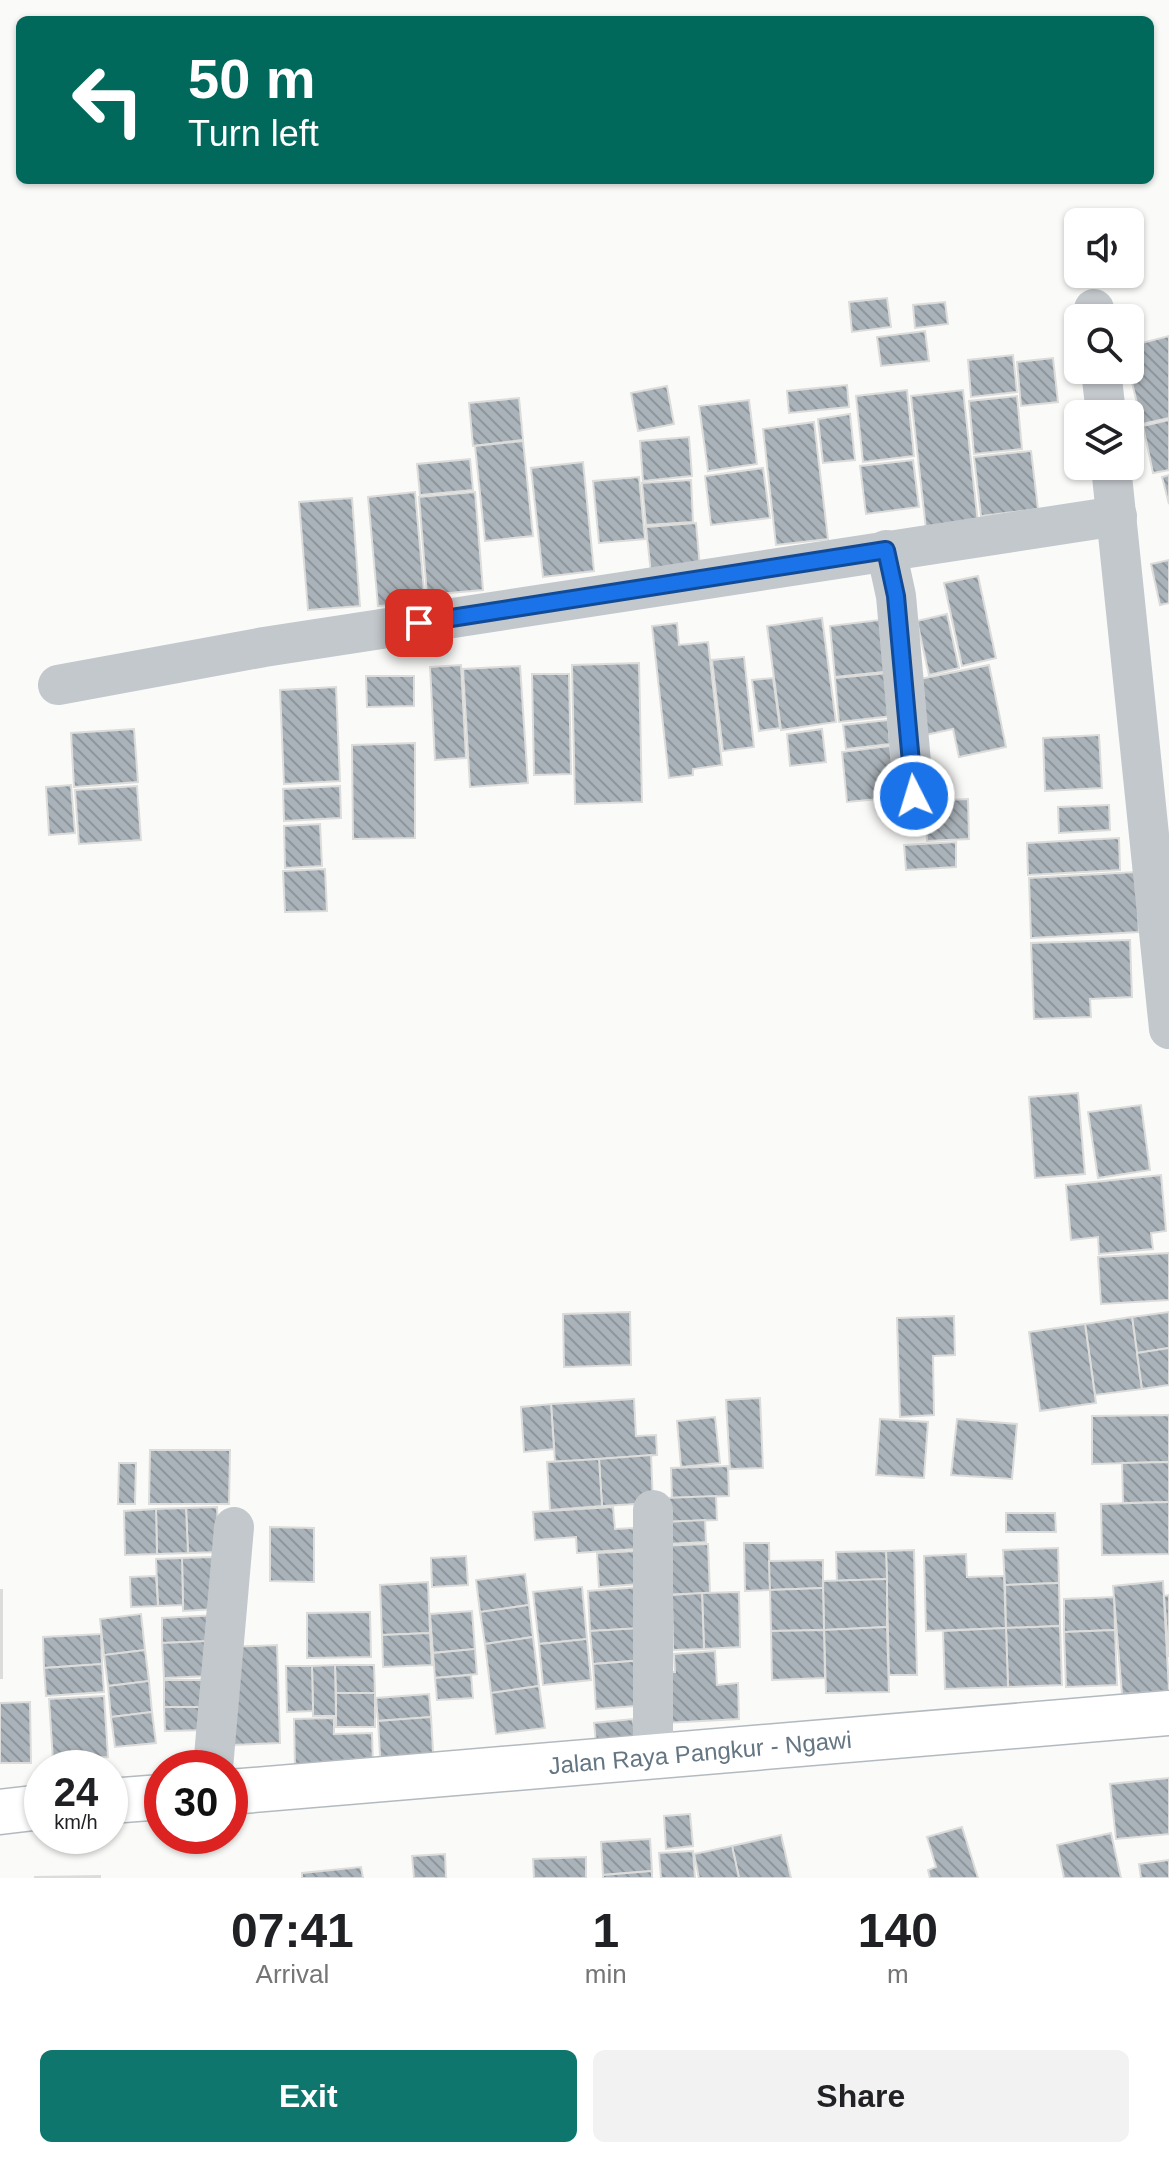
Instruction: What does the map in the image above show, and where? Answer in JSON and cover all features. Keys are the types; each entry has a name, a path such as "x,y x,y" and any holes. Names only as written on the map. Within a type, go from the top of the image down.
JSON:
{"main road":[{"name":"Jalan Raya Pangkur - Ngawi","path":"248,1791 1169,1713"},
{"path":"0,1812 24,1809"}],"street":[{"path":"1113,480 1169,1029"},
{"path":"58,685 264,647 1117,516"},
{"path":"886,550 896,596 914,796"},
{"path":"653,1510 653,1758"},
{"path":"215,1750 234,1527"}],"building":[{"path":"887,298 891,327 852,332 849,302"},
{"path":"945,302 948,324 915,328 913,305"},
{"path":"925,331 929,361 881,366 877,337"},
{"path":"1169,336 1169,418 1144,424 1144,400 1136,400 1132,384 1144,384 1144,342"},
{"path":"1013,355 1017,392 971,397 968,360"},
{"path":"1053,358 1058,402 1021,406 1017,362"},
{"path":"847,385 849,407 789,413 787,391"},
{"path":"667,386 674,424 638,431 631,393"},
{"path":"907,390 914,456 863,462 856,396"},
{"path":"963,390 978,523 926,529 911,396"},
{"path":"1017,396 1022,449 974,454 969,401"},
{"path":"519,398 523,440 473,446 469,403"},
{"path":"749,400 757,464 708,471 699,406"},
{"path":"850,414 855,460 823,463 818,419"},
{"path":"1169,420 1169,470 1153,473 1144,426"},
{"path":"814,422 828,539 776,545 763,429"},
{"path":"689,437 692,476 643,481 640,441"},
{"path":"523,441 533,536 485,541 475,446"},
{"path":"1031,451 1038,509 981,516 974,457"},
{"path":"470,459 473,490 420,495 417,464"},
{"path":"913,460 919,507 866,514 860,466"},
{"path":"583,462 594,571 543,577 531,468"},
{"path":"763,468 770,518 711,525 705,476"},
{"path":"1169,475 1169,504 1162,477"},
{"path":"639,477 645,539 599,543 593,481"},
{"path":"691,480 693,522 646,525 642,483"},
{"path":"415,492 425,602 378,606 368,497"},
{"path":"475,492 483,590 427,595 419,497"},
{"path":"352,498 360,606 308,610 299,502"},
{"path":"696,523 700,568 651,573 646,527"},
{"path":"1169,560 1169,603 1160,605 1151,564"},
{"path":"978,576 996,658 962,666 944,583"},
{"path":"947,614 959,668 929,675 917,621"},
{"path":"822,618 836,722 781,730 767,626"},
{"path":"887,619 893,671 835,677 830,626"},
{"path":"677,623 679,645 708,642 722,765 693,769 693,775 669,778 652,626"},
{"path":"744,657 754,747 723,751 712,660"},
{"path":"639,663 642,802 575,804 572,665"},
{"path":"461,665 466,758 435,760 430,667"},
{"path":"989,665 1006,747 959,757 953,729 925,735 915,680"},
{"path":"520,666 528,783 470,787 463,669"},
{"path":"888,673 893,716 839,722 835,678"},
{"path":"532,674 569,674 571,774 534,775"},
{"path":"366,676 414,676 414,706 367,707"},
{"path":"773,678 780,728 759,731 752,680"},
{"path":"336,687 340,781 284,784 280,690"},
{"path":"888,720 890,744 846,749 843,725"},
{"path":"134,729 138,782 74,787 71,733"},
{"path":"822,729 826,762 790,766 787,734"},
{"path":"1099,735 1102,788 1045,791 1043,738"},
{"path":"415,743 415,838 353,839 352,745"},
{"path":"890,746 894,781 876,783 878,799 847,802 842,752"},
{"path":"71,785 75,833 49,835 46,787"},
{"path":"137,786 141,840 79,844 75,790"},
{"path":"340,786 341,818 284,821 283,789"},
{"path":"968,799 969,839 927,841 925,801"},
{"path":"1109,805 1110,830 1059,833 1058,807"},
{"path":"320,824 322,866 285,868 284,826"},
{"path":"1119,838 1120,870 1028,875 1027,843"},
{"path":"956,842 956,867 906,870 904,845"},
{"path":"325,869 327,911 285,912 283,871"},
{"path":"1136,872 1139,932 1031,938 1029,878"},
{"path":"1130,940 1132,997 1090,999 1091,1017 1034,1019 1031,943"},
{"path":"1078,1093 1085,1174 1035,1178 1029,1097"},
{"path":"1141,1105 1150,1170 1098,1178 1088,1112"},
{"path":"1161,1175 1166,1231 1151,1233 1153,1249 1099,1254 1098,1237 1071,1240 1066,1185"},
{"path":"1169,1253 1169,1300 1101,1304 1098,1257"},
{"path":"630,1312 631,1365 564,1367 563,1314"},
{"path":"1169,1312 1169,1348 1137,1353 1132,1317"},
{"path":"954,1316 955,1355 933,1356 934,1415 900,1417 897,1318"},
{"path":"1132,1317 1142,1389 1095,1395 1085,1324"},
{"path":"1085,1324 1096,1403 1040,1411 1029,1332"},
{"path":"1169,1348 1169,1385 1142,1389 1137,1353"},
{"path":"760,1398 763,1468 730,1469 726,1400"},
{"path":"634,1399 636,1436 656,1435 657,1455 555,1462 551,1404"},
{"path":"551,1404 554,1449 524,1452 521,1407"},
{"path":"1169,1415 1169,1462 1092,1464 1092,1416"},
{"path":"715,1417 720,1463 681,1467 677,1421"},
{"path":"880,1419 928,1422 924,1478 876,1475"},
{"path":"957,1419 1017,1424 1012,1479 951,1475"},
{"path":"150,1450 230,1450 229,1504 149,1504"},
{"path":"651,1455 653,1503 602,1506 599,1459"},
{"path":"599,1459 602,1506 550,1510 547,1462"},
{"path":"1169,1462 1169,1502 1123,1503 1122,1463"},
{"path":"119,1463 136,1463 135,1504 118,1504"},
{"path":"728,1466 729,1496 672,1498 671,1468"},
{"path":"716,1496 717,1520 665,1522 665,1498"},
{"path":"1169,1502 1169,1554 1102,1555 1101,1504"},
{"path":"217,1507 219,1552 188,1553 186,1508"},
{"path":"613,1507 615,1529 634,1528 635,1549 577,1553 576,1537 535,1540 533,1512"},
{"path":"186,1508 188,1553 157,1554 156,1509"},
{"path":"156,1509 157,1554 125,1555 124,1511"},
{"path":"1006,1513 1055,1513 1056,1532 1006,1532"},
{"path":"705,1520 706,1542 666,1544 665,1522"},
{"path":"270,1527 314,1528 314,1582 270,1581"},
{"path":"744,1543 769,1543 770,1590 745,1591"},
{"path":"708,1544 710,1593 659,1595 657,1546"},
{"path":"1058,1548 1059,1583 1005,1585 1003,1550"},
{"path":"914,1550 917,1675 889,1675 886,1551"},
{"path":"638,1551 640,1584 599,1587 597,1553"},
{"path":"886,1551 887,1579 837,1581 836,1552"},
{"path":"966,1554 967,1577 1004,1576 1006,1628 926,1631 924,1556"},
{"path":"466,1556 468,1585 432,1587 431,1558"},
{"path":"213,1557 215,1609 183,1611 182,1558"},
{"path":"182,1558 183,1605 158,1606 156,1559"},
{"path":"823,1560 823,1588 770,1590 769,1561"},
{"path":"525,1574 529,1605 480,1612 476,1580"},
{"path":"156,1576 158,1606 131,1607 130,1577"},
{"path":"887,1579 887,1627 824,1630 823,1581"},
{"path":"1163,1581 1169,1691 1122,1694 1113,1586"},
{"path":"428,1582 430,1633 382,1635 380,1585"},
{"path":"1059,1583 1060,1626 1006,1628 1005,1585"},
{"path":"582,1587 587,1639 539,1644 533,1592"},
{"path":"640,1587 643,1628 590,1631 588,1591"},
{"path":"823,1588 824,1630 771,1631 770,1590"},
{"path":"2,1590 2,1629 0,1629"},
{"path":"739,1592 740,1647 704,1649 702,1593"},
{"path":"702,1593 704,1649 673,1650 672,1595"},
{"path":"1169,1595 1169,1657 1164,1596"},
{"path":"1114,1597 1115,1630 1064,1632 1064,1599"},
{"path":"529,1605 533,1637 485,1644 480,1612"},
{"path":"472,1611 475,1649 433,1653 430,1614"},
{"path":"370,1612 371,1657 307,1658 307,1613"},
{"path":"141,1614 145,1650 104,1655 100,1619"},
{"path":"217,1615 218,1641 162,1643 162,1618"},
{"path":"1060,1626 1062,1685 1008,1687 1006,1628"},
{"path":"887,1627 889,1692 826,1693 824,1630"},
{"path":"643,1628 645,1660 593,1664 590,1631"},
{"path":"1006,1628 1008,1687 945,1689 943,1631"},
{"path":"2,1629 2,1678 0,1678"},
{"path":"824,1630 825,1678 772,1680 771,1631"},
{"path":"1115,1630 1117,1685 1066,1687 1064,1632"},
{"path":"430,1633 432,1665 383,1667 382,1635"},
{"path":"101,1634 102,1664 44,1668 43,1637"},
{"path":"533,1637 539,1686 491,1693 485,1644"},
{"path":"587,1639 591,1680 543,1685 539,1644"},
{"path":"208,1641 209,1676 164,1678 162,1643"},
{"path":"277,1645 280,1743 232,1745 228,1647"},
{"path":"475,1649 477,1674 435,1678 433,1653"},
{"path":"145,1650 149,1681 108,1686 104,1655"},
{"path":"715,1651 717,1685 738,1683 739,1719 665,1723 662,1672 675,1672 674,1654"},
{"path":"645,1660 648,1705 596,1709 593,1664"},
{"path":"102,1664 104,1692 46,1696 44,1668"},
{"path":"335,1665 374,1665 375,1693 336,1693"},
{"path":"335,1665 336,1716 313,1716 312,1666"},
{"path":"286,1666 312,1666 313,1711 287,1712"},
{"path":"471,1675 473,1698 437,1700 435,1678"},
{"path":"164,1680 209,1680 209,1707 164,1707"},
{"path":"149,1681 152,1712 111,1717 108,1686"},
{"path":"539,1686 545,1728 496,1734 491,1693"},
{"path":"336,1693 375,1693 375,1727 336,1727"},
{"path":"429,1694 431,1717 378,1721 376,1698"},
{"path":"104,1696 108,1750 52,1750 49,1699"},
{"path":"30,1702 31,1750 24,1750 24,1763 0,1763 0,1703"},
{"path":"164,1707 209,1707 209,1730 165,1731"},
{"path":"152,1712 156,1743 115,1747 111,1717"},
{"path":"431,1717 434,1768 381,1771 378,1721"},
{"path":"334,1718 334,1734 372,1733 373,1766 295,1769 294,1719"},
{"path":"633,1719 636,1747 597,1751 594,1723"},
{"path":"1169,1778 1169,1834 1116,1839 1110,1784"},
{"path":"690,1814 693,1846 666,1849 664,1816"},
{"path":"962,1827 978,1878 930,1878 928,1870 936,1867 927,1837"},
{"path":"1111,1833 1121,1878 1064,1878 1057,1845"},
{"path":"781,1835 791,1878 739,1878 732,1846"},
{"path":"650,1839 652,1871 603,1875 601,1842"},
{"path":"732,1846 739,1878 699,1878 694,1854"},
{"path":"693,1851 695,1878 661,1878 659,1853"},
{"path":"445,1854 446,1878 414,1878 412,1856"},
{"path":"586,1857 586,1878 534,1878 533,1859"},
{"path":"1169,1860 1169,1878 1141,1878 1139,1864"},
{"path":"361,1867 363,1878 302,1878 302,1873"},
{"path":"652,1871 652,1878 603,1878 603,1875"},
{"path":"35,1877 100,1878 35,1878"}],"route":[{"path":"419,623 886,550 896,596 914,796"}]}
